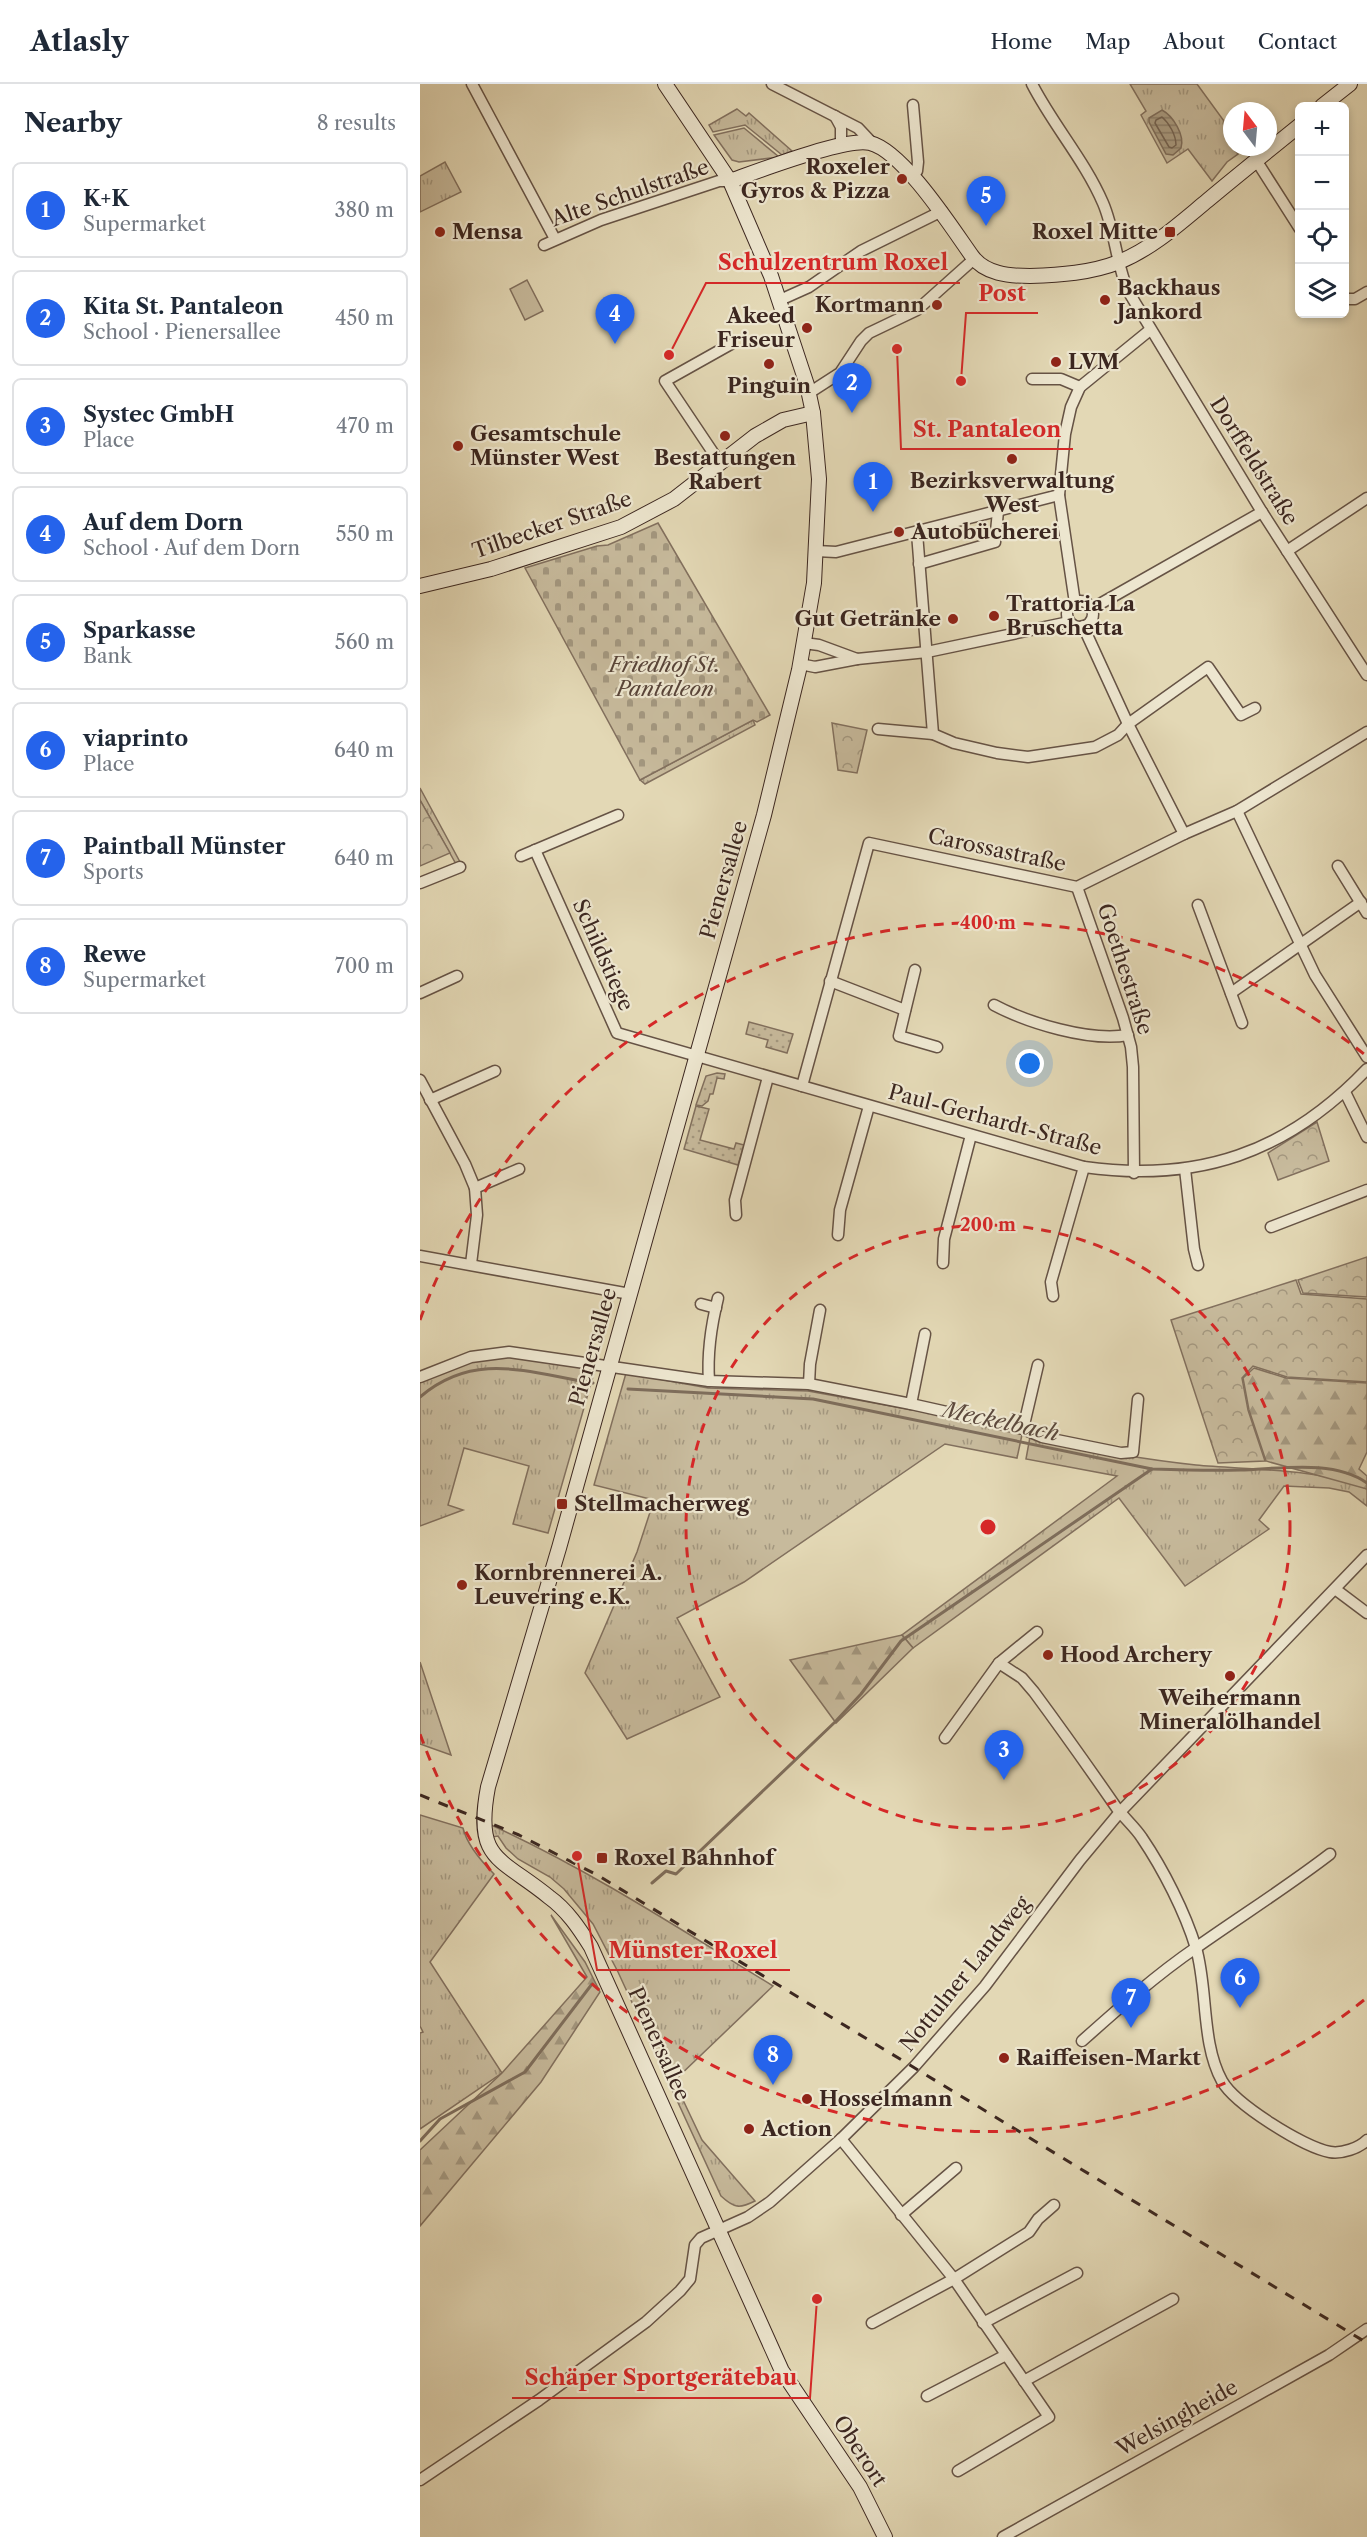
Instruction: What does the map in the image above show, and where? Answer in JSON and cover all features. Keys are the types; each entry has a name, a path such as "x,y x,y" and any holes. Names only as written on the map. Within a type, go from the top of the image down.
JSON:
{"main road":[{"name":"Pienersallee","path":"665,84 730,181 780,300 813,413 819,479 816,551 800,664 764,815 559,1548 488,1787 483,1819 484,1831 494,1855 558,1904 576,1924 591,1947 717,2229"},
{"path":"1327,102 1350,84"},
{"path":"730,181 851,142 873,144 912,176 942,211 974,259 984,267 1001,274 1023,276 1084,272 1119,262 1141,252 1170,232 1295,128"},
{"name":"Tilbecker Straße","path":"420,586 491,569 621,527 674,499 755,436 783,420 813,413"},
{"name":"Oberort","path":"717,2229 782,2371 860,2487 885,2537"}],"street":[{"path":"472,84 555,239"},
{"path":"772,84 858,128 873,144"},
{"name":"Dorffeldstraße","path":"1032,84 1092,181 1104,205 1128,291 1150,330 1262,512 1367,675"},
{"path":"912,176 917,171 918,162 913,105"},
{"path":"835,116 841,127 841,145"},
{"path":"1256,160 1295,223"},
{"name":"Alte Schulstraße","path":"544,245 601,220 719,181 730,181"},
{"path":"780,300 809,288 861,251 942,211"},
{"path":"809,393 840,373 869,333 917,310 974,259"},
{"path":"1349,299 1355,299 1367,292"},
{"path":"1075,603 1059,495 1065,434 1071,407 1080,387 1150,330"},
{"path":"720,463 665,381 731,344"},
{"path":"1032,379 1061,379 1080,387"},
{"path":"816,551 836,552 1059,495"},
{"path":"1287,551 1367,498"},
{"path":"919,564 995,542 998,511"},
{"path":"1091,609 1262,512"},
{"path":"916,533 933,734"},
{"path":"800,664 815,667 857,659 927,652 1069,622 1076,626 1083,626 1091,620 1091,609 1085,603 1075,603 1068,610 1069,622"},
{"path":"1083,626 1128,724 1185,834"},
{"path":"804,643 819,645 857,659"},
{"path":"878,729 933,734 965,745 1028,757 1095,747 1118,735 1128,724 1208,667 1241,715 1255,708"},
{"name":"Carossastraße","path":"802,1086 869,843 1077,887 1185,834 1238,811 1367,732"},
{"path":"1238,811 1315,975 1367,1057"},
{"path":"520,856 618,815"},
{"name":"Schildstiege","path":"535,850 617,1034 696,1058"},
{"path":"1338,866 1367,913"},
{"path":"420,884 460,867"},
{"name":"Goethestraße","path":"1077,887 1128,1035 1133,1067 1134,1173"},
{"path":"1232,993 1361,903"},
{"path":"1198,905 1242,1023"},
{"path":"915,970 899,1036 937,1047"},
{"path":"420,993 457,976"},
{"path":"830,981 905,1010"},
{"path":"994,1005 1013,1015 1072,1031 1112,1038 1128,1035"},
{"name":"Paul-Gerhardt-Straße","path":"696,1058 1084,1167 1134,1173 1185,1169 1226,1160 1279,1138 1309,1120 1345,1092 1367,1069"},
{"path":"430,1100 495,1071"},
{"path":"736,1215 735,1200 768,1077"},
{"path":"420,1080 465,1164 475,1188 477,1215 471,1264"},
{"path":"1345,1092 1367,1137"},
{"path":"838,1235 840,1210 869,1106"},
{"path":"944,1263 944,1239 971,1135"},
{"path":"1053,1296 1051,1282 1084,1167"},
{"path":"475,1188 519,1169"},
{"path":"1185,1169 1194,1249 1198,1265"},
{"path":"1271,1227 1367,1190"},
{"path":"420,1256 630,1294"},
{"path":"701,1304 717,1303 707,1357 709,1381"},
{"path":"809,1384 820,1310"},
{"path":"911,1404 926,1335"},
{"path":"420,1377 446,1365 491,1353 509,1352 709,1381 809,1384 911,1404 1023,1429 1042,1437 1120,1453 1133,1452 1138,1399"},
{"path":"1023,1429 1038,1365"},
{"name":"Nottulner Landweg","path":"420,2480 539,2400 655,2314 690,2279 698,2241 717,2229 748,2217 770,2202 841,2139 948,2031 1080,1860 1120,1812 1367,1555"},
{"path":"1335,1589 1367,1613"},
{"path":"945,1738 999,1663 1037,1632"},
{"path":"999,1663 1022,1678 1034,1692 1120,1812 1142,1836 1157,1864 1196,1947 1202,1976 1212,2059 1222,2082 1241,2103 1309,2145 1332,2152 1360,2147 1367,2140"},
{"path":"1082,2041 1136,1993 1196,1947 1256,1908 1330,1854"},
{"path":"841,2139 954,2279 1050,2417 958,2471"},
{"path":"901,2215 956,2168"},
{"path":"872,2323 954,2279 1029,2232 1038,2219 1054,2205"},
{"path":"983,2323 1077,2273"},
{"path":"1024,2381 1173,2299"},
{"name":"Welsingheide","path":"1003,2537 1329,2355 1367,2329"},
{"path":"927,2396 1006,2355"}],"green space":[{"path":"1130,84 1197,84 1223,120 1223,156 1235,156 1227,162 1212,181 1188,149 1167,163 1141,115 1146,111"},
{"path":"737,109 746,116 749,113 792,151 782,155 745,125 713,132 709,125"},
{"path":"744,128 779,157 739,162 732,160 714,135"},
{"path":"445,162 461,192 420,212 420,176"},
{"path":"527,280 543,311 525,320 510,289"},
{"name":"Friedhof St. Pantaleon","path":"658,523 770,715 757,722 753,720 640,780 525,568 597,546 608,545"},
{"path":"753,720 755,725 645,784 640,780"},
{"path":"832,723 867,730 857,773 838,770"},
{"path":"420,788 460,862 456,864 420,800"},
{"path":"420,800 450,853 420,866"},
{"path":"749,1022 793,1034 787,1053 766,1047 768,1040 746,1034"},
{"path":"717,1073 725,1074 724,1079 717,1078 713,1094 710,1094 708,1101 702,1106 696,1105 706,1076"},
{"path":"696,1106 709,1109 700,1140 734,1149 736,1143 744,1145 738,1165 684,1149"},
{"path":"1317,1122 1329,1161 1278,1180 1268,1153"},
{"path":"1367,1257 1367,1297 1303,1293 1298,1280"},
{"path":"1296,1280 1301,1294 1367,1299 1367,1382 1287,1377 1253,1366 1242,1378 1248,1410 1265,1461 1218,1463 1171,1320"},
{"path":"510,1356 596,1366 548,1533 513,1524 529,1466 464,1448 448,1505 463,1510 420,1526 420,1382 476,1360"},
{"path":"1254,1368 1286,1378 1367,1383 1367,1452 1359,1469 1367,1476 1367,1489 1266,1461 1249,1410 1243,1378"},
{"path":"626,1373 708,1388 808,1391 1023,1430 1017,1458 945,1444 744,1582 677,1618 720,1697 627,1739 585,1673 637,1552 654,1500 594,1485"},
{"path":"1030,1437 1154,1460 1306,1473 1328,1477 1367,1489 1367,1506 1349,1492 1329,1488 1284,1486 1259,1520 1269,1529 1185,1586 1119,1498 913,1648 902,1635 1117,1476 1026,1459"},
{"path":"902,1635 913,1648 836,1723 790,1660"},
{"path":"420,1662 451,1755 420,1744"},
{"path":"420,1815 463,1828 471,1847 494,1874 430,1962 502,2073 420,2129 420,2033 423,2032 420,2026"},
{"path":"489,1824 598,1880 773,1986 674,2081 702,2140 755,2201 737,2206 721,2196 618,1972 593,1924 564,1889 550,1877 518,1859 506,1848 498,1836 492,1837"},
{"path":"551,1915 585,1962 600,1992 541,2082 420,2226 420,2150 502,2073 587,1977"}],"water":[{"path":"1162,110 1174,121 1180,132 1181,148 1173,155 1166,154 1149,122 1149,118"}],"waterway":[{"name":"Meckelbach","path":"420,1397 441,1382 482,1369 525,1371 593,1383"},
{"name":"Meckelbach","path":"628,1389 813,1399 1152,1469 1322,1468 1338,1471 1367,1483"},
{"path":"652,1883 666,1871 676,1874 835,1722 861,1694 901,1641 1152,1469"},
{"path":"420,2141 440,2119 525,2072 592,1984"}],"railway":[{"path":"420,1795 519,1835 599,1876 1367,2343"}],"place":[{"name":"Roxeler Gyros & Pizza","path":"902,179"},
{"name":"Sparkasse","path":"986,226"},
{"name":"Mensa","path":"440,232"},
{"name":"Roxel Mitte","path":"1170,232"},
{"name":"Backhaus Jankord","path":"1105,300"},
{"name":"Kortmann","path":"937,305"},
{"name":"Akeed Friseur","path":"807,328"},
{"name":"Auf dem Dorn","path":"615,344"},
{"name":"St. Pantaleon","path":"897,349"},
{"name":"Schulzentrum Roxel","path":"669,355"},
{"name":"LVM","path":"1056,362"},
{"name":"Pinguin","path":"769,364"},
{"name":"Post","path":"961,381"},
{"name":"Kita St. Pantaleon","path":"852,413"},
{"name":"Bestattungen Rabert","path":"725,436"},
{"name":"Gesamtschule Münster West","path":"458,446"},
{"name":"Bezirksverwaltung West","path":"1012,459"},
{"name":"K+K","path":"873,512"},
{"name":"Autobücherei","path":"899,532"},
{"name":"Trattoria La Bruschetta","path":"994,616"},
{"name":"Gut Getränke","path":"953,619"},
{"name":"Stellmacherweg","path":"562,1504"},
{"name":"Kornbrennerei A. Leuvering e.K.","path":"462,1585"},
{"name":"Hood Archery","path":"1048,1655"},
{"name":"Weihermann Mineralölhandel","path":"1230,1676"},
{"name":"Systec GmbH","path":"1004,1780"},
{"name":"Münster-Roxel","path":"577,1856"},
{"name":"Roxel Bahnhof","path":"602,1858"},
{"name":"viaprinto","path":"1240,2008"},
{"name":"Paintball Münster","path":"1131,2028"},
{"name":"Raiffeisen-Markt","path":"1004,2058"},
{"name":"Rewe","path":"773,2085"},
{"name":"Hosselmann","path":"807,2099"},
{"name":"Action","path":"749,2129"},
{"name":"Schäper Sportgerätebau","path":"817,2299"}]}
